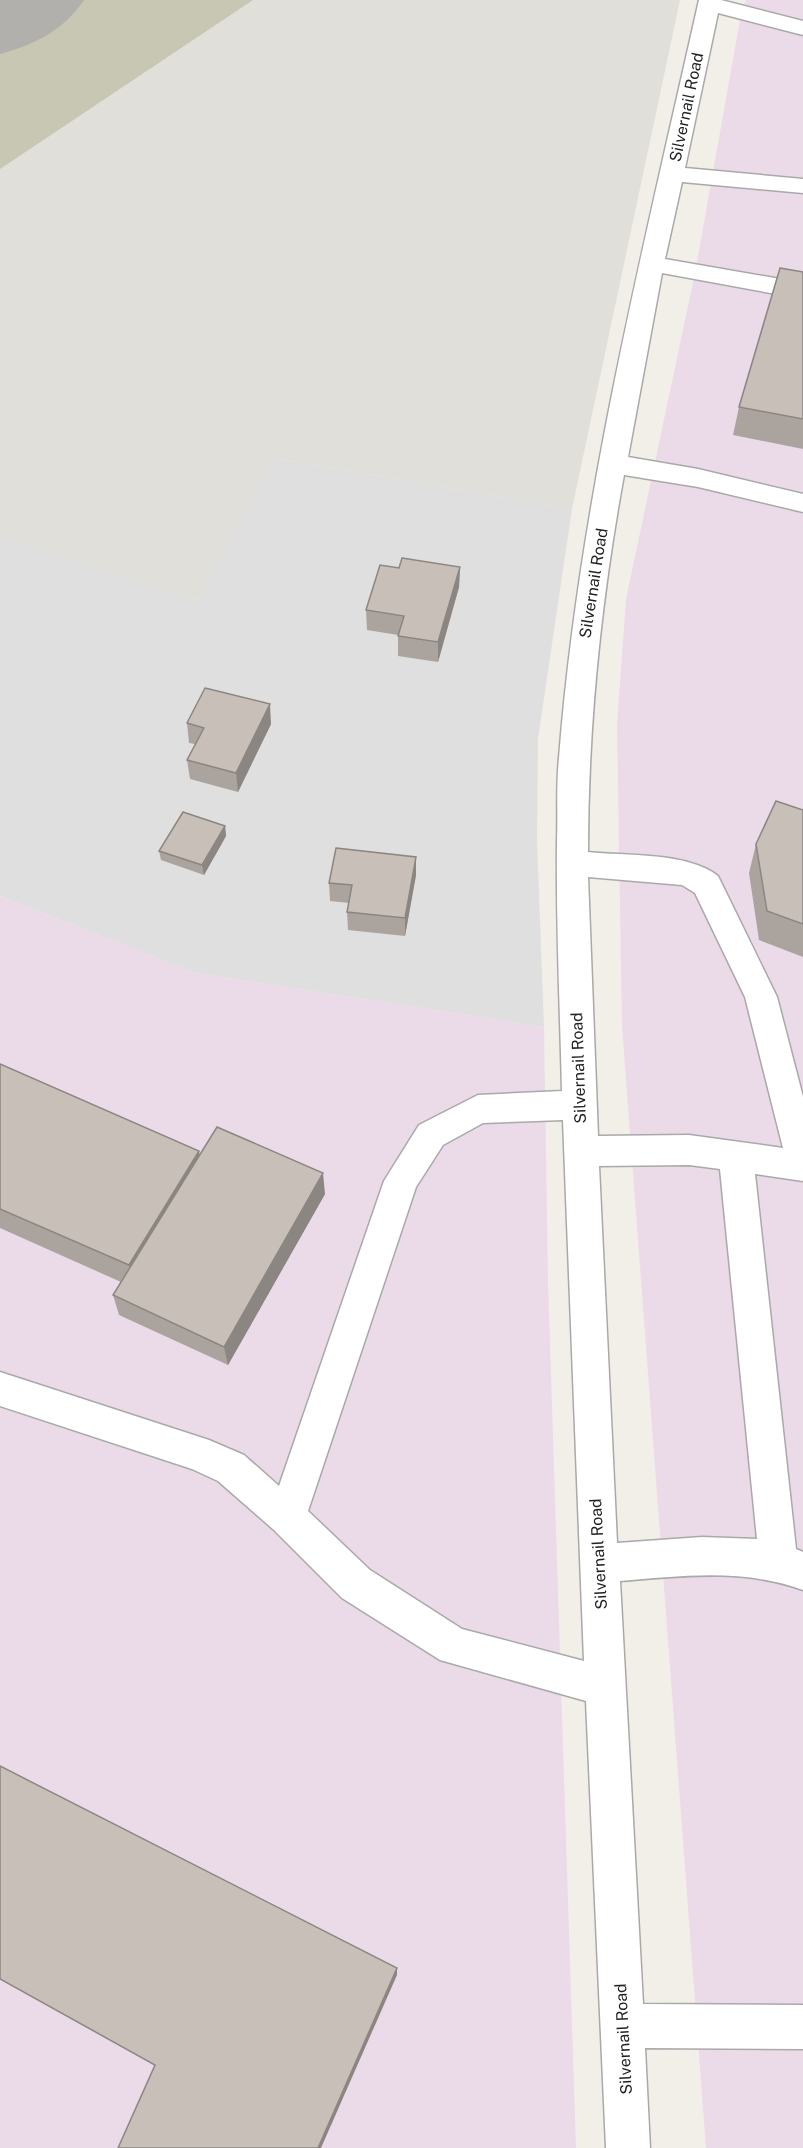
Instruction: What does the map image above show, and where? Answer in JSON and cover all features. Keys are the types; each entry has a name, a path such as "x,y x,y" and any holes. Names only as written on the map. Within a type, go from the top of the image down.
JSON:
{"street":[{"path":"709,2 803,28"},
{"name":"Silvernail Road","path":"628,2148 581,1151 572,914 573,762 582,657 613,464 709,2"},
{"path":"672,174 803,186"},
{"path":"653,264 803,291"},
{"path":"613,464 698,478 803,503"},
{"path":"573,863 682,873 696,876 707,885 761,997 803,1164 689,1150 581,1151"},
{"path":"287,1517 401,1181 431,1135 478,1109 580,1105"},
{"path":"599,1564 722,1556 761,1557 790,1566 736,1157"},
{"path":"0,1389 196,1453 231,1468 287,1517 356,1584 454,1646 605,1686"},
{"path":"622,2026 803,2027"}],"shaded area":[{"path":"0,0 680,0 572,509 274,458 197,600 0,534"},
{"path":"0,0 253,0 0,169"},
{"path":"746,0 803,0 803,2148 706,2148 622,1026 617,724 626,599 695,273 740,20"},
{"path":"274,458 572,509 538,739 537,840 544,1027 195,973 0,896 0,534 197,600"},
{"path":"0,896 195,973 544,1027 548,1282 576,2148 0,2148"}],"building":[{"path":"780,268 803,272 803,419 739,407"},
{"path":"402,558 460,567 438,642 398,636 404,616 366,610 380,565 399,568"},
{"path":"205,688 270,704 236,773 187,760 204,728 187,723"},
{"path":"776,801 803,810 803,924 767,911 756,844"},
{"path":"183,812 225,826 202,865 159,851"},
{"path":"336,848 416,857 405,918 347,912 352,885 329,883"},
{"path":"0,1064 199,1151 129,1265 0,1209"},
{"path":"217,1127 323,1173 224,1347 113,1295"},
{"path":"0,1766 397,1968 318,2148 118,2148 155,2065 0,1979"}],"taxiway":[{"path":"0,29 44,0"}]}
